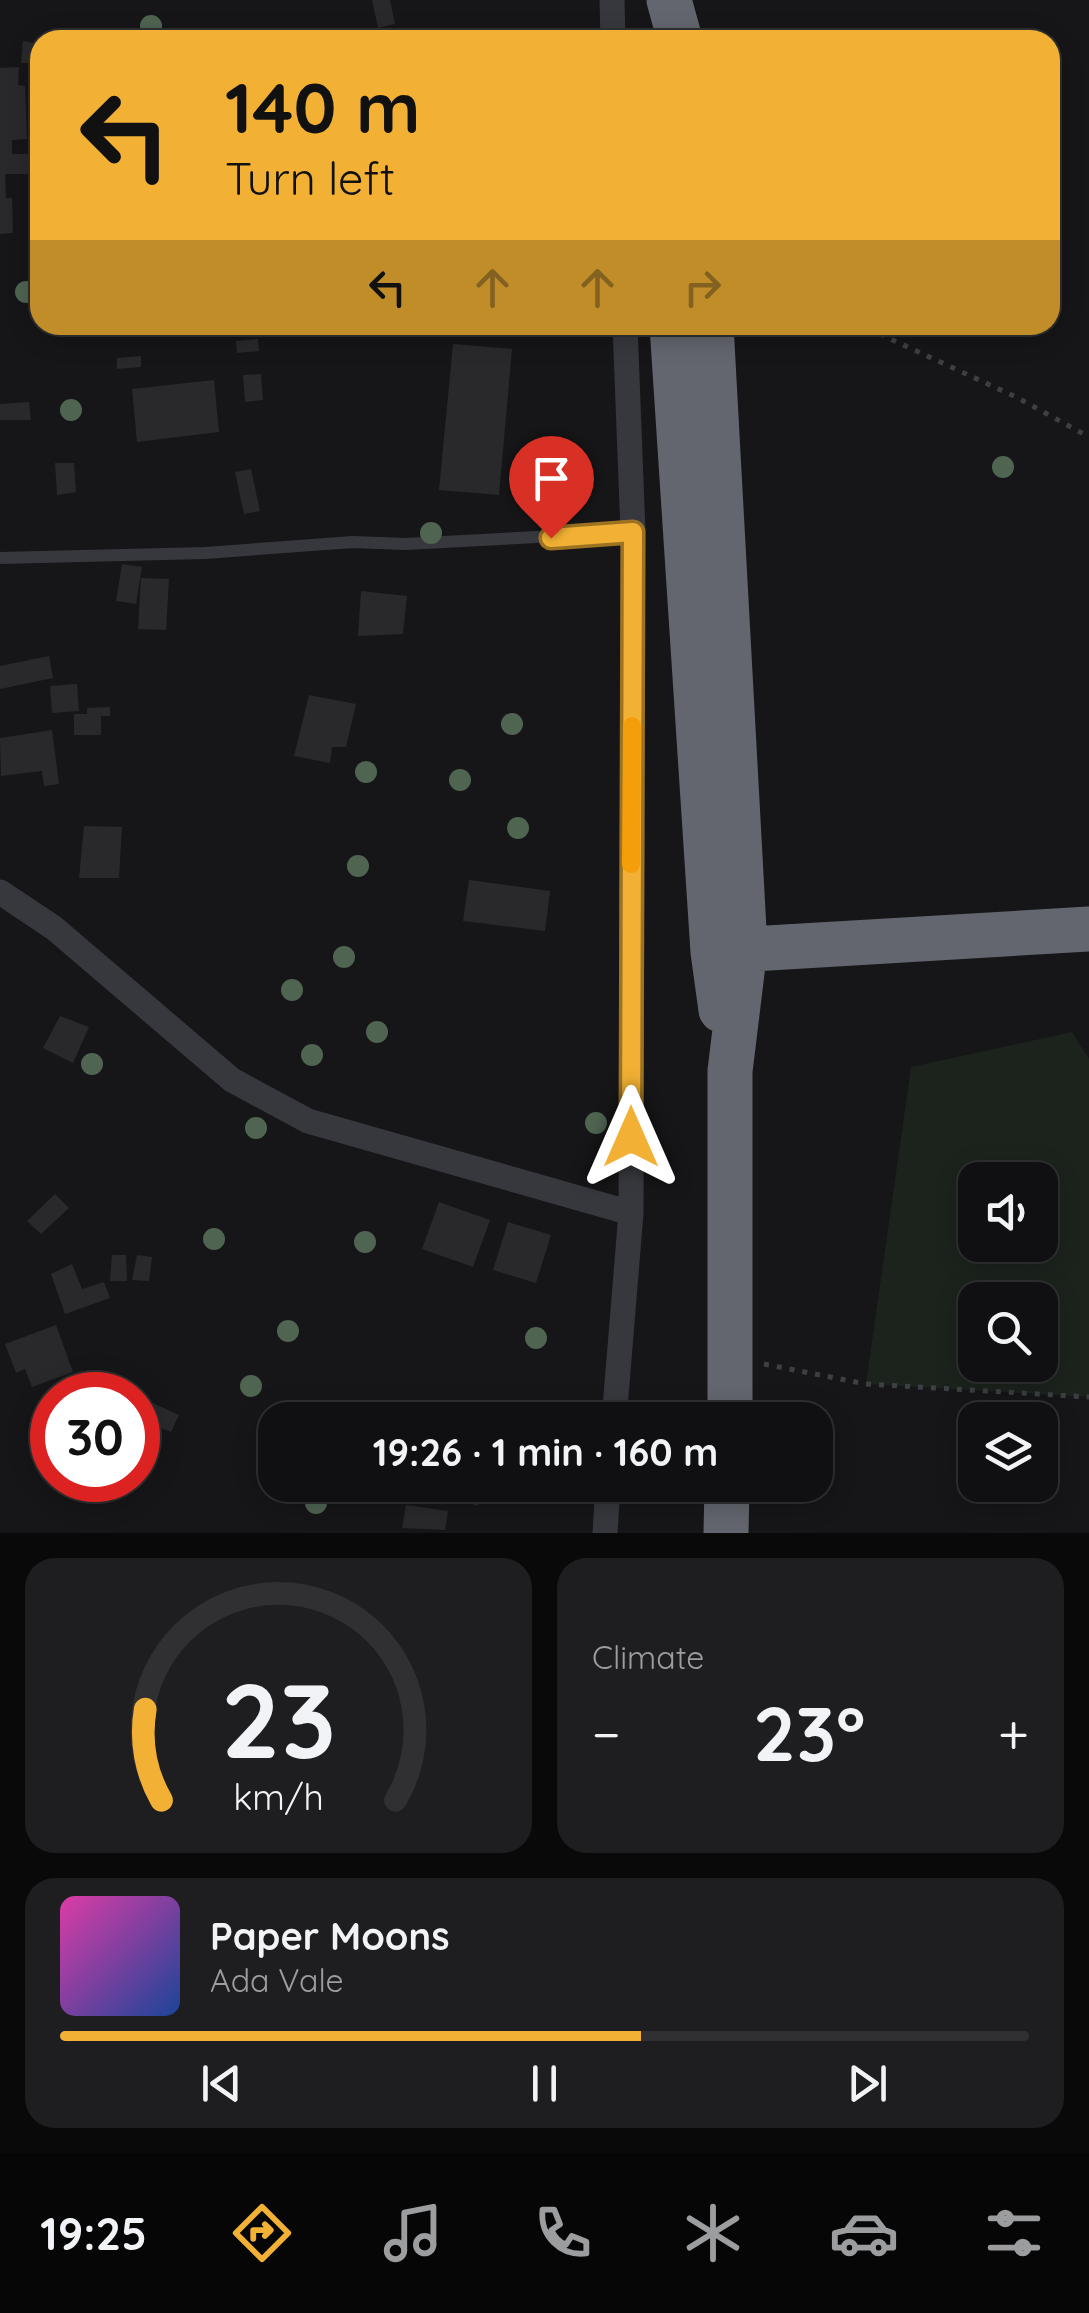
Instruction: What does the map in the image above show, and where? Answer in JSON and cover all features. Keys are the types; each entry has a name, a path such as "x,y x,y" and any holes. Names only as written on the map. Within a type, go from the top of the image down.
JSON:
{"highway":[{"path":"659,30 662,0"},
{"path":"670,0 678,30"},
{"path":"673,335 729,950"},
{"path":"711,335 729,950 731,1402"},
{"path":"729,950 1089,929"},
{"path":"726,1533 727,1502"}],"street":[{"path":"612,0 613,30"},
{"path":"616,1402 632,1213 633,532 625,335"},
{"path":"0,892 54,928 232,1080 279,1108 308,1121 632,1213"},
{"path":"605,1533 607,1502"}],"lane":[{"path":"0,558 633,532"}],"path":[{"path":"883,335 1016,396 1089,437"},
{"path":"732,1358 866,1384 1089,1398"}],"shaded area":[{"path":"1072,1032 1089,1059 1089,1397 866,1384 911,1067"}],"building":[{"path":"372,0 390,0 395,24 378,28"},
{"path":"23,41 30,42 30,63 21,63"},
{"path":"19,67 18,85 25,86 27,139 12,140 12,154 30,154 30,174 5,174 6,198 12,198 13,233 0,234 0,68"},
{"path":"258,339 259,351 237,353 236,341"},
{"path":"453,344 512,349 499,495 439,490"},
{"path":"141,356 141,367 117,369 117,358"},
{"path":"261,374 263,400 245,402 243,375"},
{"path":"214,380 219,432 137,442 132,389"},
{"path":"29,402 31,420 0,420 0,404"},
{"path":"55,463 74,463 76,492 57,495"},
{"path":"251,469 260,511 244,514 235,472"},
{"path":"122,564 142,567 136,604 116,601"},
{"path":"141,578 169,579 166,630 138,629"},
{"path":"361,591 407,596 403,634 358,636"},
{"path":"49,656 53,678 0,689 0,666"},
{"path":"77,684 79,711 52,713 50,686"},
{"path":"309,695 356,704 346,747 332,747 330,763 294,756"},
{"path":"110,707 110,716 101,716 101,735 74,735 74,714 87,714 87,708"},
{"path":"52,730 59,784 44,786 42,771 1,776 0,738"},
{"path":"84,826 122,827 119,878 79,878"},
{"path":"469,880 550,891 545,931 463,921"},
{"path":"60,1016 89,1027 73,1063 43,1048"},
{"path":"55,1194 69,1208 41,1234 27,1221"},
{"path":"439,1202 490,1220 473,1267 422,1249"},
{"path":"508,1222 551,1235 536,1283 493,1270"},
{"path":"112,1255 126,1255 127,1281 110,1281"},
{"path":"137,1255 152,1257 149,1281 132,1280"},
{"path":"72,1264 82,1289 104,1282 110,1298 65,1314 51,1274"},
{"path":"56,1325 73,1372 30,1372 30,1382 25,1369 16,1373 5,1344"},
{"path":"160,1406 179,1415 171,1432 160,1428"},
{"path":"406,1505 448,1511 445,1530 402,1528"}],"slow traffic":[{"path":"631,864 632,726"}],"route":[{"path":"551,538 633,532 631,1137"}]}
